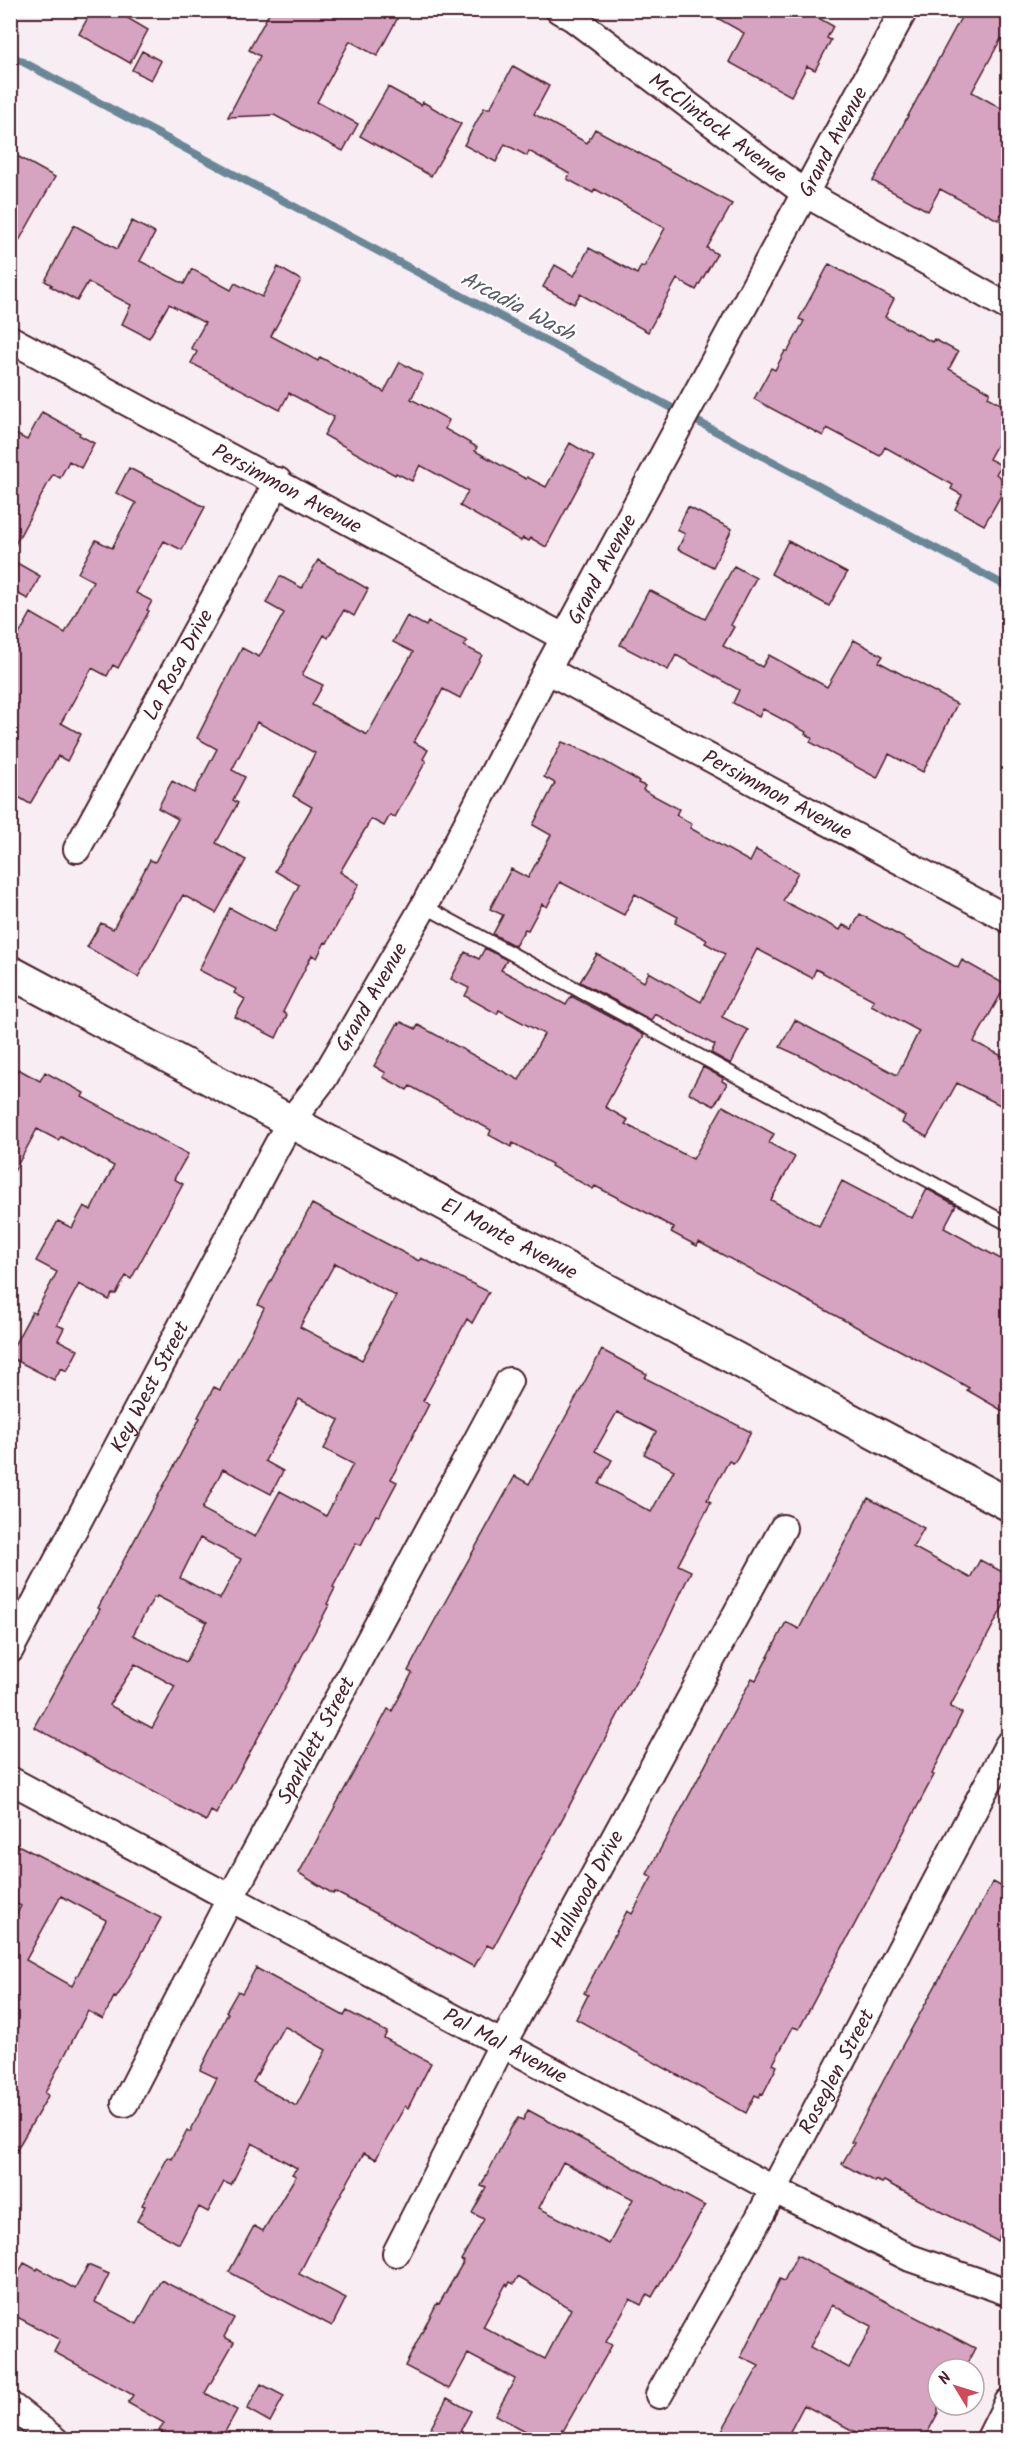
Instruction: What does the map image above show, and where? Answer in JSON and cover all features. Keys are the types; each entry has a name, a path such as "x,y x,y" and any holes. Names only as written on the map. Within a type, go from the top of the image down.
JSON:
{"street":[{"name":"McClintock Avenue","path":"559,10 573,18 806,194 1008,307"},
{"name":"Grand Avenue","path":"290,1122 324,1078 424,906 547,669 806,194 903,10"},
{"name":"Persimmon Avenue","path":"10,339 278,481 565,638"},
{"name":"La Rosa Drive","path":"77,849 278,481"},
{"name":"Persimmon Avenue","path":"547,669 1008,919"},
{"name":"El Monte Avenue","path":"10,972 1008,1504"},
{"name":"Key West Street","path":"10,1650 290,1122"},
{"name":"Sparklett Street","path":"125,2103 231,1897 509,1381"},
{"name":"Hallwood Drive","path":"396,2253 503,2043 783,1528"},
{"name":"Roseglen Street","path":"659,2395 773,2189 1008,1745"},
{"name":"Pal Mal Avenue","path":"10,1780 773,2189 910,2258 1008,2292"},
{"path":"989,2439 1008,2402"},
{"path":"10,2405 55,2439"}],"lane":[{"path":"424,906 1008,1224"}],"building":[{"path":"92,10 114,10 148,30 130,63 79,34"},
{"path":"271,10 402,10 377,56 350,41 317,102 358,124 343,151 274,115 228,117 260,56 249,50"},
{"path":"703,10 804,10 833,26 827,38 831,40 815,70 807,66 791,96 729,62 744,33"},
{"path":"965,10 1008,10 1008,43 1001,39 972,92 1008,112 1008,201 998,220 940,189 928,211 873,181"},
{"path":"142,51 161,61 151,80 132,70"},
{"path":"513,66 549,86 534,114 587,143 595,129 732,204 707,248 717,254 696,290 677,279 648,332 580,294 574,304 543,287 555,265 574,276 589,248 637,274 641,266 644,267 665,228 595,189 593,193 567,179 570,174 529,151 527,156 505,144 496,162 464,145 484,108 490,108"},
{"path":"388,87 421,105 423,102 461,124 431,176 360,136"},
{"path":"10,152 55,177 10,257"},
{"path":"132,221 155,233 140,261 184,284 192,269 231,290 235,283 262,297 278,267 301,280 271,336 318,361 320,357 384,392 400,362 423,375 411,399 449,420 445,429 477,447 475,451 526,479 527,477 546,487 570,443 594,457 546,547 531,538 529,541 523,538 521,541 460,506 468,491 420,465 412,481 396,473 395,475 324,435 334,417 289,393 280,410 191,363 197,352 191,348 205,323 169,304 149,338 122,324 131,305 88,282 77,301 45,281 74,225 117,249"},
{"path":"829,264 894,299 885,317 932,342 934,339 958,352 949,369 990,392 988,397 1008,408 1008,424 989,459 1001,465 996,474 1008,483 984,525 955,509 962,495 951,489 953,485 885,447 880,456 827,428 823,436 754,399 771,368 775,370 785,351 788,351 804,321 799,319"},
{"path":"42,412 94,443 81,468 69,461 60,478 53,474 10,554 10,431 27,440"},
{"path":"129,468 205,507 182,550 164,541 136,593 152,601 147,610 149,611 118,668 113,665 107,676 92,668 61,723 81,734 67,761 58,756 30,804 10,792 10,651 31,613 65,633 93,581 78,573 96,540 112,548 136,503 116,493"},
{"path":"688,507 732,529 713,567 678,549 685,534 677,530"},
{"path":"788,541 847,573 829,606 771,574"},
{"path":"10,559 40,576 28,599 10,590"},
{"path":"318,560 368,589 354,616 344,610 328,638 324,635 302,675 323,685 312,705 367,735 413,652 393,642 407,616 426,626 428,622 467,641 464,646 482,655 460,698 443,689 414,742 428,750 423,759 426,761 395,817 390,815 384,826 371,819 340,872 359,884 327,943 325,942 317,958 312,955 283,1012 287,1015 276,1038 235,1017 245,999 234,993 236,989 199,970 230,908 274,932 299,885 275,871 312,807 293,796 315,753 257,722 232,770 245,777 233,800 238,803 216,843 246,860 216,913 183,895 138,977 87,947 101,923 113,929 150,860 155,862 178,819 158,808 172,781 194,793 217,749 197,738 242,648 259,657 284,613 266,603 280,576 302,588"},
{"path":"734,566 756,578 731,625 734,627 723,646 762,667 769,655 827,687 854,640 883,656 879,662 957,704 923,772 889,754 877,778 810,742 812,738 805,734 806,732 763,709 759,717 733,703 739,690 676,655 668,670 620,645 649,590 705,619"},
{"path":"562,742 588,752 639,781 638,783 645,786 643,790 679,809 676,815 692,824 690,828 750,862 756,850 798,872 783,901 840,930 843,925 852,929 860,914 958,968 962,960 1006,985 974,1042 1008,1059 1008,1109 957,1083 927,1137 902,1123 905,1116 811,1061 780,1047 795,1020 897,1075 919,1031 871,1005 874,1000 816,969 812,978 757,949 722,1017 748,1030 731,1064 711,1053 715,1045 655,1014 651,1020 580,982 597,954 644,982 649,972 701,1002 725,954 705,943 707,940 675,923 678,917 635,894 624,915 560,882 547,907 542,904 528,930 525,929 515,946 493,934 503,915 490,909 511,869 528,878 551,835 533,825 555,783 544,777"},
{"path":"485,948 507,960 501,970 566,1005 571,996 644,1035 605,1107 628,1120 625,1124 693,1159 723,1106 774,1134 769,1143 795,1157 771,1200 819,1226 842,1181 912,1218 927,1189 956,1205 944,1228 1008,1263 1008,1414 967,1390 969,1388 955,1380 699,1242 697,1246 671,1232 674,1228 651,1215 595,1186 593,1189 513,1143 511,1147 489,1135 491,1130 410,1086 407,1090 383,1077 386,1073 374,1066 398,1023 401,1022 416,1029 418,1025 519,1080 544,1034 499,1010 497,1014 465,996 469,988 451,979 465,952 479,959"},
{"path":"703,1067 723,1078 722,1081 727,1084 714,1106 689,1093"},
{"path":"18,1069 40,1081 45,1072 84,1093 82,1097 188,1154 174,1179 183,1184 131,1279 126,1276 116,1294 112,1294 109,1300 79,1284 57,1325 64,1328 58,1340 78,1350 67,1371 61,1368 54,1380 10,1357 10,1353 57,1272 36,1261 58,1221 72,1228 84,1206 91,1210 114,1166 61,1137 58,1140 37,1129 10,1179 10,1082"},
{"path":"312,1204 419,1261 421,1258 489,1292 472,1323 467,1319 423,1401 429,1404 391,1479 397,1482 379,1516 376,1515 361,1545 356,1543 333,1587 335,1588 327,1604 329,1605 271,1714 216,1814 211,1811 206,1821 34,1727 100,1609 98,1608 200,1418 198,1417 214,1387 220,1390 251,1334 264,1308 258,1305","holes":["335,1263 396,1296 362,1360 300,1327","299,1399 339,1420 324,1449 353,1464 326,1516 280,1491 255,1537 202,1509 223,1469 271,1494 283,1471 265,1461","200,1538 241,1559 220,1599 180,1578","157,1596 207,1622 186,1662 133,1635 154,1597","135,1664 175,1686 152,1728 109,1705"]},
{"path":"602,1350 647,1374 645,1378 751,1432 736,1460 733,1463 729,1461 707,1500 711,1502 678,1565 691,1571 663,1631 493,1948 487,1945 474,1967 368,1909 335,1892 333,1894 299,1873 388,1709 392,1711 412,1673 408,1671 515,1476 529,1484","holes":["617,1412 656,1432 644,1454 674,1470 651,1512 599,1484 612,1460 595,1451"]},
{"path":"868,1498 924,1528 913,1547 970,1578 980,1560 1008,1575 1008,1597 950,1707 962,1713 932,1774 934,1775 799,2029 793,2027 773,2064 777,2066 763,2094 761,2093 759,2097 755,2095 746,2113 576,2019 588,1995 584,1993 627,1911 632,1914 652,1877 647,1874 752,1678 756,1680 786,1622 799,1629"},
{"path":"10,1841 161,1918 103,2019 88,2011 45,2093 48,2095 47,2098 10,2161 10,1926 21,1906 10,1900","holes":["61,1896 106,1920 72,1986 26,1960"]},
{"path":"993,1882 1008,1890 1008,2219 997,2241 884,2181 882,2183 875,2180 875,2182 842,2164 854,2143 851,2142 897,2055"},
{"path":"256,1968 344,2016 347,2011 387,2032 384,2038 431,2063 408,2108 405,2106 376,2159 364,2153 299,2274 346,2298 332,2326 229,2272 254,2226 263,2231 296,2176 292,2174 297,2168 252,2143 231,2185 224,2182 208,2212 199,2207 179,2244 137,2221 145,2206 142,2205 168,2157 172,2159 187,2130 190,2132 217,2078 200,2070 228,2013 226,2012 238,1991 242,1993","holes":["284,2026 326,2050 296,2106 253,2082"]},
{"path":"528,2110 705,2206 652,2297 647,2294 641,2305 630,2299 606,2342 612,2345 563,2431 556,2439 541,2439 495,2415 515,2379 468,2354 449,2389 405,2366 437,2303 439,2304 464,2261 461,2260 484,2219 472,2213 486,2188 481,2186 511,2128 518,2118 523,2120","holes":["563,2162 633,2199 609,2244 539,2208","518,2277 571,2309 545,2359 483,2327 506,2284 508,2286 510,2282 514,2284"]},
{"path":"797,2255 975,2348 970,2357 926,2357 926,2417 936,2417 924,2439 869,2439 804,2405 786,2439 717,2439 759,2366 741,2357 780,2279 784,2281","holes":["832,2305 872,2326 849,2368 810,2347"]},
{"path":"24,2263 37,2270 38,2268 75,2289 88,2265 109,2274 95,2302 137,2324 161,2280 234,2318 224,2337 234,2342 205,2393 237,2410 221,2439 174,2439 159,2431 164,2423 128,2403 133,2395 54,2352 60,2340 10,2313 10,2288"},
{"path":"261,2384 284,2396 270,2422 247,2409"},
{"path":"447,2398 471,2411 456,2439 425,2439"}],"waterway":[{"name":"Arcadia Wash","path":"10,55 1008,587"}]}
